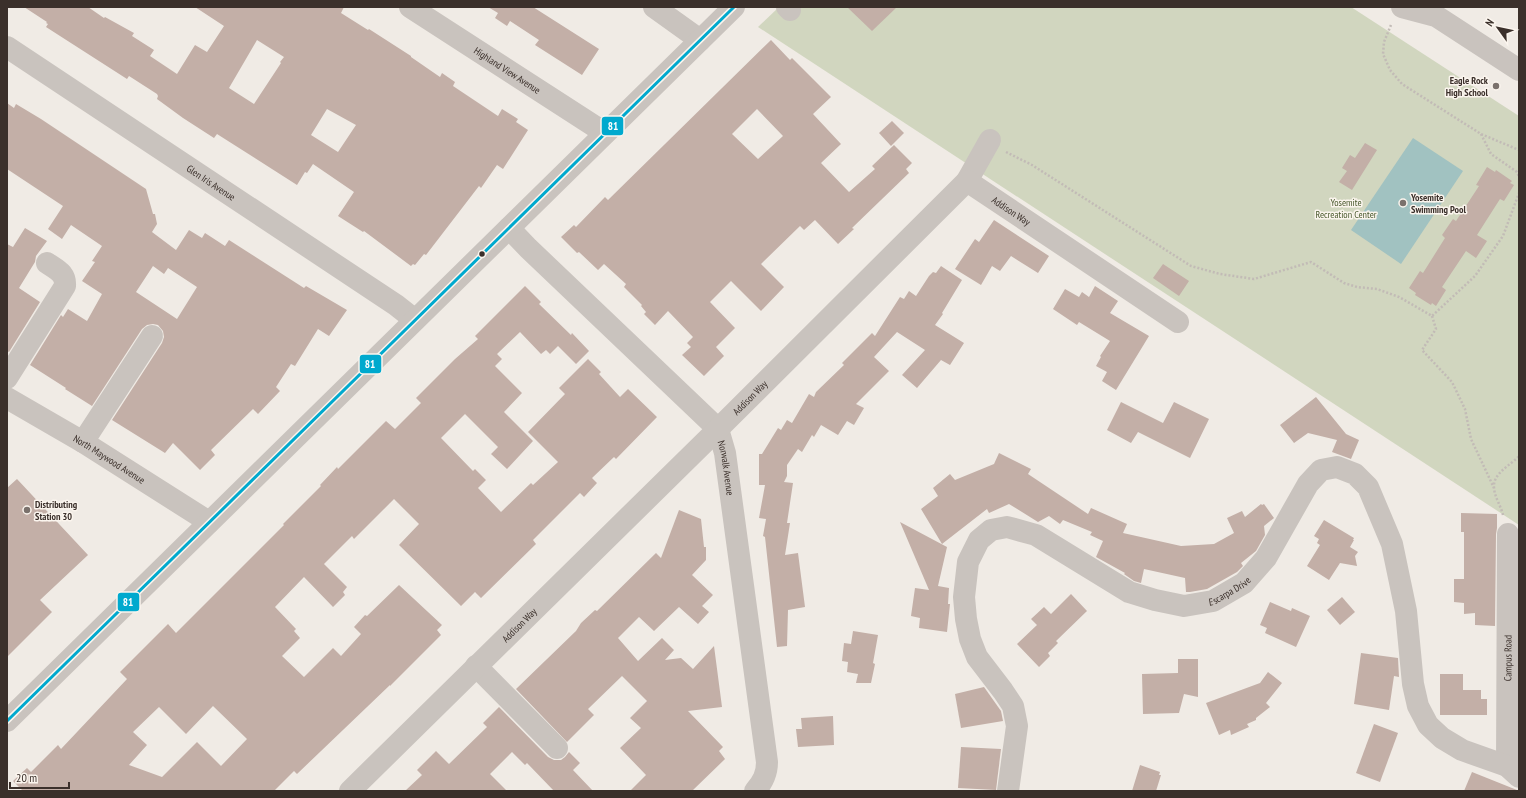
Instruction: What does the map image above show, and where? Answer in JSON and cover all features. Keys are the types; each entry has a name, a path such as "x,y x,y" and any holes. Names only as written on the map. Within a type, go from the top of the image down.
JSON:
{"street":[{"name":"Highland View Avenue","path":"410,7 605,133"},
{"path":"654,7 700,40"},
{"path":"7,721 734,7"},
{"path":"1398,14 1436,16 1519,70"},
{"name":"Glen Iris Avenue","path":"7,47 396,304 415,320"},
{"path":"967,181 990,140"},
{"name":"Addison Way","path":"350,791 718,429 967,181 1178,322"},
{"name":"Norwalk Avenue","path":"509,228 718,429 725,453 766,762 767,772 761,785 755,791"},
{"path":"7,378 64,286 65,280 63,274 46,263"},
{"path":"83,442 152,336"},
{"name":"North Maywood Avenue","path":"7,398 83,442 209,522"},
{"name":"Escarpa Drive","path":"1008,791 1017,726 1013,706 977,657 970,639 966,619 964,598 968,562 979,540 991,530 1007,527 1036,536 1129,592 1155,600 1184,606 1213,601 1244,583 1266,558 1308,484 1321,470 1337,467 1355,474 1368,487 1392,544 1406,611 1413,684 1418,706 1428,725 1442,738 1462,750 1513,771"},
{"name":"Campus Road","path":"1508,534 1513,771"},
{"path":"476,666 557,748"}],"path":[{"path":"1398,14 1384,42 1383,54 1390,70 1402,84 1481,134 1519,150"},
{"path":"1481,134 1491,154 1517,172 1519,177"},
{"path":"990,140 1005,151 1032,165 1191,266 1220,274 1254,279 1311,262 1344,283 1357,287 1377,289 1399,297 1432,316 1436,329 1422,350 1452,382 1465,409 1471,439 1494,488 1502,510 1508,534"},
{"path":"1432,316 1475,276 1503,236 1519,193"},
{"path":"1494,488 1500,472 1519,456"}],"green space":[{"name":"Yosemite Recreation Center","path":"779,7 1351,7 1519,116 1519,525 758,27"}],"water":[{"path":"1413,138 1463,171 1401,264 1351,230"}],"building":[{"path":"24,7 88,7 104,18 105,17 134,33 132,36 154,50 150,56 177,74 195,45 207,52 224,26 195,7 344,7 341,13 411,56 440,77 442,73 455,82 453,86 498,116 502,109 518,119 516,122 528,130 503,169 497,165 481,188 479,186 426,255 424,254 415,265 413,264 411,266 364,231 363,232 338,216 354,192 313,164 307,173 305,172 297,185 217,134 214,138 183,118 157,99 157,94 129,76 127,79 46,27 48,24 46,23 47,22","holes":["257,40 284,57 254,104 229,88","327,109 356,125 338,152 311,135"]},
{"path":"488,7 533,7 599,49 582,75 535,45 539,40 510,21 507,26 495,18 498,13"},
{"path":"847,7 897,7 872,31"},
{"path":"771,40 790,60 792,58 831,97 813,114 841,144 821,163 849,192 875,169 872,166 894,145 912,163 906,169 909,173 852,228 854,229 838,244 815,220 804,230 800,226 761,264 784,287 761,311 731,281 710,302 735,328 716,347 724,356 704,376 682,355 691,347 687,343 693,337 668,311 655,325 644,314 646,312 641,306 642,305 624,287 626,284 604,264 598,270 579,252 577,253 561,237 574,225 576,227 605,197 608,200","holes":["757,109 783,136 758,159 732,134"]},
{"path":"7,103 14,108 16,104 41,119 146,189 157,224 152,232 176,250 189,230 202,238 205,233 225,246 229,240 304,288 306,286 347,310 329,336 318,329 295,366 291,364 276,387 280,391 258,414 253,409 211,450 215,455 200,470 173,443 165,453 112,420 162,343 164,337 163,331 158,325 147,325 142,329 92,406 30,365 61,315 63,317 68,309 87,321 102,294 82,281 95,262 92,261 102,246 71,225 62,239 48,229 63,206 7,169","holes":["153,266 164,274 168,268 197,287 177,319 136,292"]},
{"path":"892,121 904,133 891,146 879,133"},
{"path":"1365,143 1377,150 1352,190 1339,182 1347,171 1342,168 1350,155 1355,158"},
{"path":"1487,167 1495,172 1496,170 1512,181 1510,183 1514,185 1504,201 1500,199 1477,235 1487,241 1476,258 1466,251 1442,287 1446,290 1436,306 1432,303 1431,305 1415,295 1416,293 1409,288 1420,271 1423,273 1445,238 1442,235 1453,219 1456,221 1479,186 1476,185"},
{"path":"994,220 1049,256 1038,273 1011,256 1000,271 992,266 981,285 955,269 975,239 979,242"},
{"path":"25,228 47,241 36,256 35,262 19,288 40,302 9,352 7,351 7,244 13,247"},
{"path":"1163,264 1189,281 1179,296 1153,278"},
{"path":"941,266 962,280 942,313 943,314 935,325 964,343 950,365 941,360 917,388 902,375 925,350 897,332 874,357 889,371 856,404 864,408 854,425 847,421 838,435 821,425 814,437 812,435 802,452 798,449 787,465 787,476 784,482 793,483 787,523 790,523 785,555 798,553 805,607 788,610 787,646 777,647 765,537 763,536 766,519 759,518 765,485 759,485 759,454 762,454 778,428 781,430 787,420 792,423 809,394 814,397 816,392 844,365 842,363 872,333 875,336 900,297 904,299 909,291 916,296 929,276 933,272 936,273"},
{"path":"525,286 541,302 539,304 571,335 572,333 589,351 576,364 558,346 550,354 546,350 541,354 520,332 497,354 502,359 495,366 522,393 504,412 533,441 507,469 491,454 498,447 465,414 441,438 473,471 475,469 486,480 478,488 501,512 531,483 533,485 558,462 528,432 565,394 559,388 588,359 601,372 599,374 620,397 628,389 657,417 616,459 614,457 592,478 597,483 584,497 580,493 533,540 536,544 481,598 475,592 461,606 399,545 419,524 394,499 354,539 352,536 324,564 347,587 343,592 345,595 333,607 304,577 275,607 296,629 294,631 300,638 282,656 304,677 333,648 341,656 361,634 354,627 365,615 367,616 399,585 442,625 437,630 441,635 390,686 297,774 294,771 274,791 23,791 13,781 27,768 31,772 58,745 61,749 127,679 120,672 168,624 176,633 284,525 283,524 321,486 320,485 337,467 338,469 386,421 395,429 421,403 416,398 455,359 478,339 475,336","holes":["213,706 247,739 221,766 197,742 162,777 129,765 147,745 133,732 159,707 186,734"]},
{"path":"1095,286 1118,301 1110,313 1149,336 1116,390 1102,381 1107,372 1096,366 1101,357 1100,356 1110,341 1079,322 1077,325 1053,309 1065,289 1079,297 1082,292 1089,297"},
{"path":"1316,397 1346,434 1359,440 1351,459 1332,452 1337,440 1308,433 1294,443 1280,425"},
{"path":"1121,402 1163,423 1174,402 1209,419 1190,458 1138,432 1131,443 1107,430"},
{"path":"999,453 1031,469 1028,474 1088,514 1091,508 1127,524 1123,533 1181,546 1214,544 1234,533 1227,518 1242,511 1245,517 1261,504 1264,504 1274,518 1264,526 1265,535 1256,551 1241,563 1243,566 1237,572 1207,589 1190,592 1186,592 1185,578 1144,569 1141,583 1134,581 1124,574 1125,573 1096,557 1103,541 1090,535 1092,532 1063,520 1060,524 1049,516 1038,522 1009,504 989,513 987,509 942,544 921,509 938,496 933,488 950,474 955,480 994,464"},
{"path":"17,479 88,555 40,600 52,612 7,657 7,488"},
{"path":"679,510 701,519 704,547 706,547 706,560 692,575 713,595 702,606 709,612 698,624 679,607 654,631 639,617 618,638 638,661 662,638 674,650 665,660 681,658 693,669 714,646 722,707 688,711 723,747 719,751 725,759 692,791 630,791 646,775 620,748 641,728 630,718 647,701 622,676 588,709 594,715 567,742 516,689 576,631 581,623 595,610 597,611 656,553 661,558"},
{"path":"1461,513 1497,514 1495,626 1475,625 1475,613 1464,614 1464,603 1454,602 1454,579 1464,579 1464,532 1461,532"},
{"path":"1324,520 1354,538 1350,547 1358,552 1355,556 1357,566 1340,563 1329,580 1307,566 1320,545 1317,543 1319,539 1314,536"},
{"path":"900,522 947,547 938,586 949,588 948,604 950,604 947,632 919,628 920,618 911,616 915,588 929,590"},
{"path":"1071,594 1087,611 1056,641 1058,643 1048,653 1050,656 1039,667 1017,644 1037,625 1031,619 1044,607 1051,614"},
{"path":"1342,597 1355,612 1340,625 1327,610"},
{"path":"1270,602 1291,611 1292,608 1310,616 1296,647 1265,633 1267,628 1260,625"},
{"path":"853,631 878,635 873,663 875,664 871,683 856,683 858,674 847,672 848,662 842,661 844,643 851,644"},
{"path":"1361,653 1398,658 1399,677 1394,676 1389,710 1354,704"},
{"path":"1178,659 1198,659 1198,697 1184,694 1179,713 1143,714 1142,674 1178,673"},
{"path":"1268,672 1282,683 1266,703 1270,707 1256,718 1256,720 1247,724 1249,727 1231,735 1230,730 1219,735 1206,703 1260,683"},
{"path":"1440,674 1463,674 1463,690 1481,690 1481,699 1487,699 1487,715 1440,715"},
{"path":"984,687 1001,711 1003,721 961,728 955,694"},
{"path":"499,707 548,757 554,760 561,760 569,752 580,763 573,770 593,791 554,791 527,763 525,765 512,752 490,774 507,791 405,791 422,775 417,770 436,751 449,764 487,727 483,723"},
{"path":"833,716 834,745 798,747 796,729 802,729 801,718"},
{"path":"1374,724 1398,733 1380,782 1356,773"},
{"path":"961,747 1001,749 996,790 958,788"},
{"path":"1140,765 1160,772 1159,775 1161,775 1156,791 1132,791"},
{"path":"1472,772 1517,790 1464,791"}],"transit line":[{"name":"81","path":"7,721 734,7"}],"place":[{"name":"Eagle Rock High School","path":"1496,86"},
{"name":"Yosemite Swimming Pool","path":"1403,203"},
{"name":"Distributing Station 30","path":"27,510"}]}
